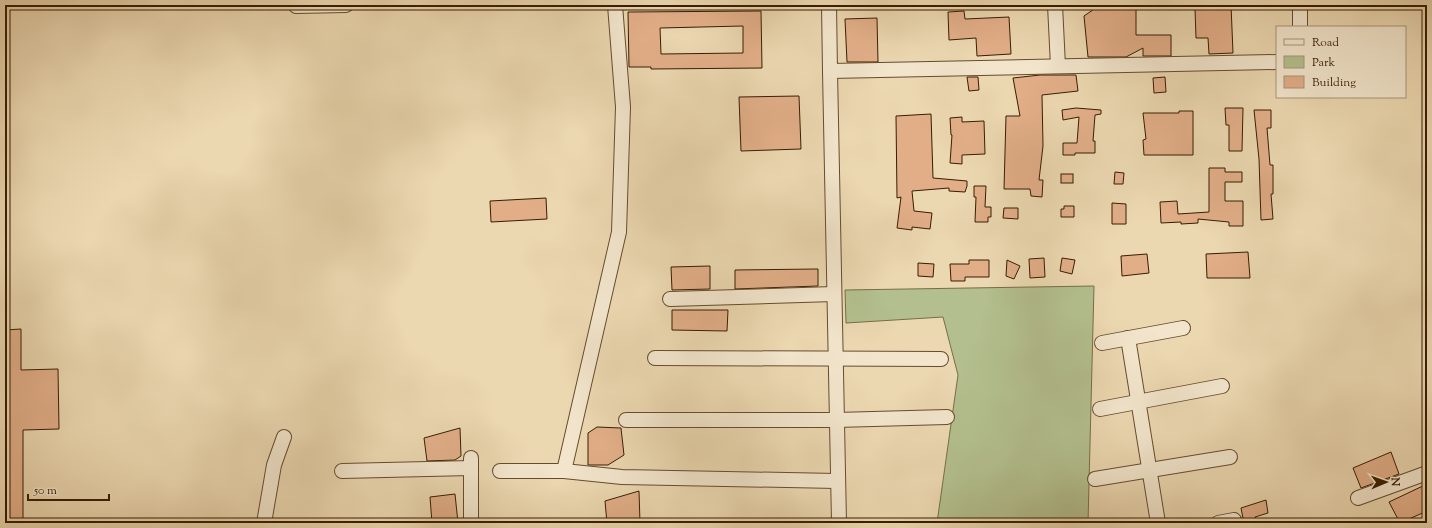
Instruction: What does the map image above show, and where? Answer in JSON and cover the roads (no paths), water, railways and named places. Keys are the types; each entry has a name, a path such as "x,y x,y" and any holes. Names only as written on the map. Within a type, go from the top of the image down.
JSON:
{"street":[{"path":"296,6 346,5"},
{"path":"564,471 619,232 623,107 615,5"},
{"path":"829,5 839,523"},
{"path":"1055,5 1058,66"},
{"path":"1300,5 1300,26"},
{"path":"830,71 1276,62"},
{"path":"670,299 834,294"},
{"path":"1102,343 1183,328"},
{"path":"1128,338 1158,523"},
{"path":"655,358 941,358"},
{"path":"1100,410 1222,386"},
{"path":"626,420 836,420 947,417"},
{"path":"264,523 274,465 284,437"},
{"path":"1095,479 1230,457"},
{"path":"342,471 471,462 471,523"},
{"path":"500,471 564,471 622,477 837,481"},
{"path":"1358,498 1427,474"},
{"path":"1218,523 1234,520"}]}
